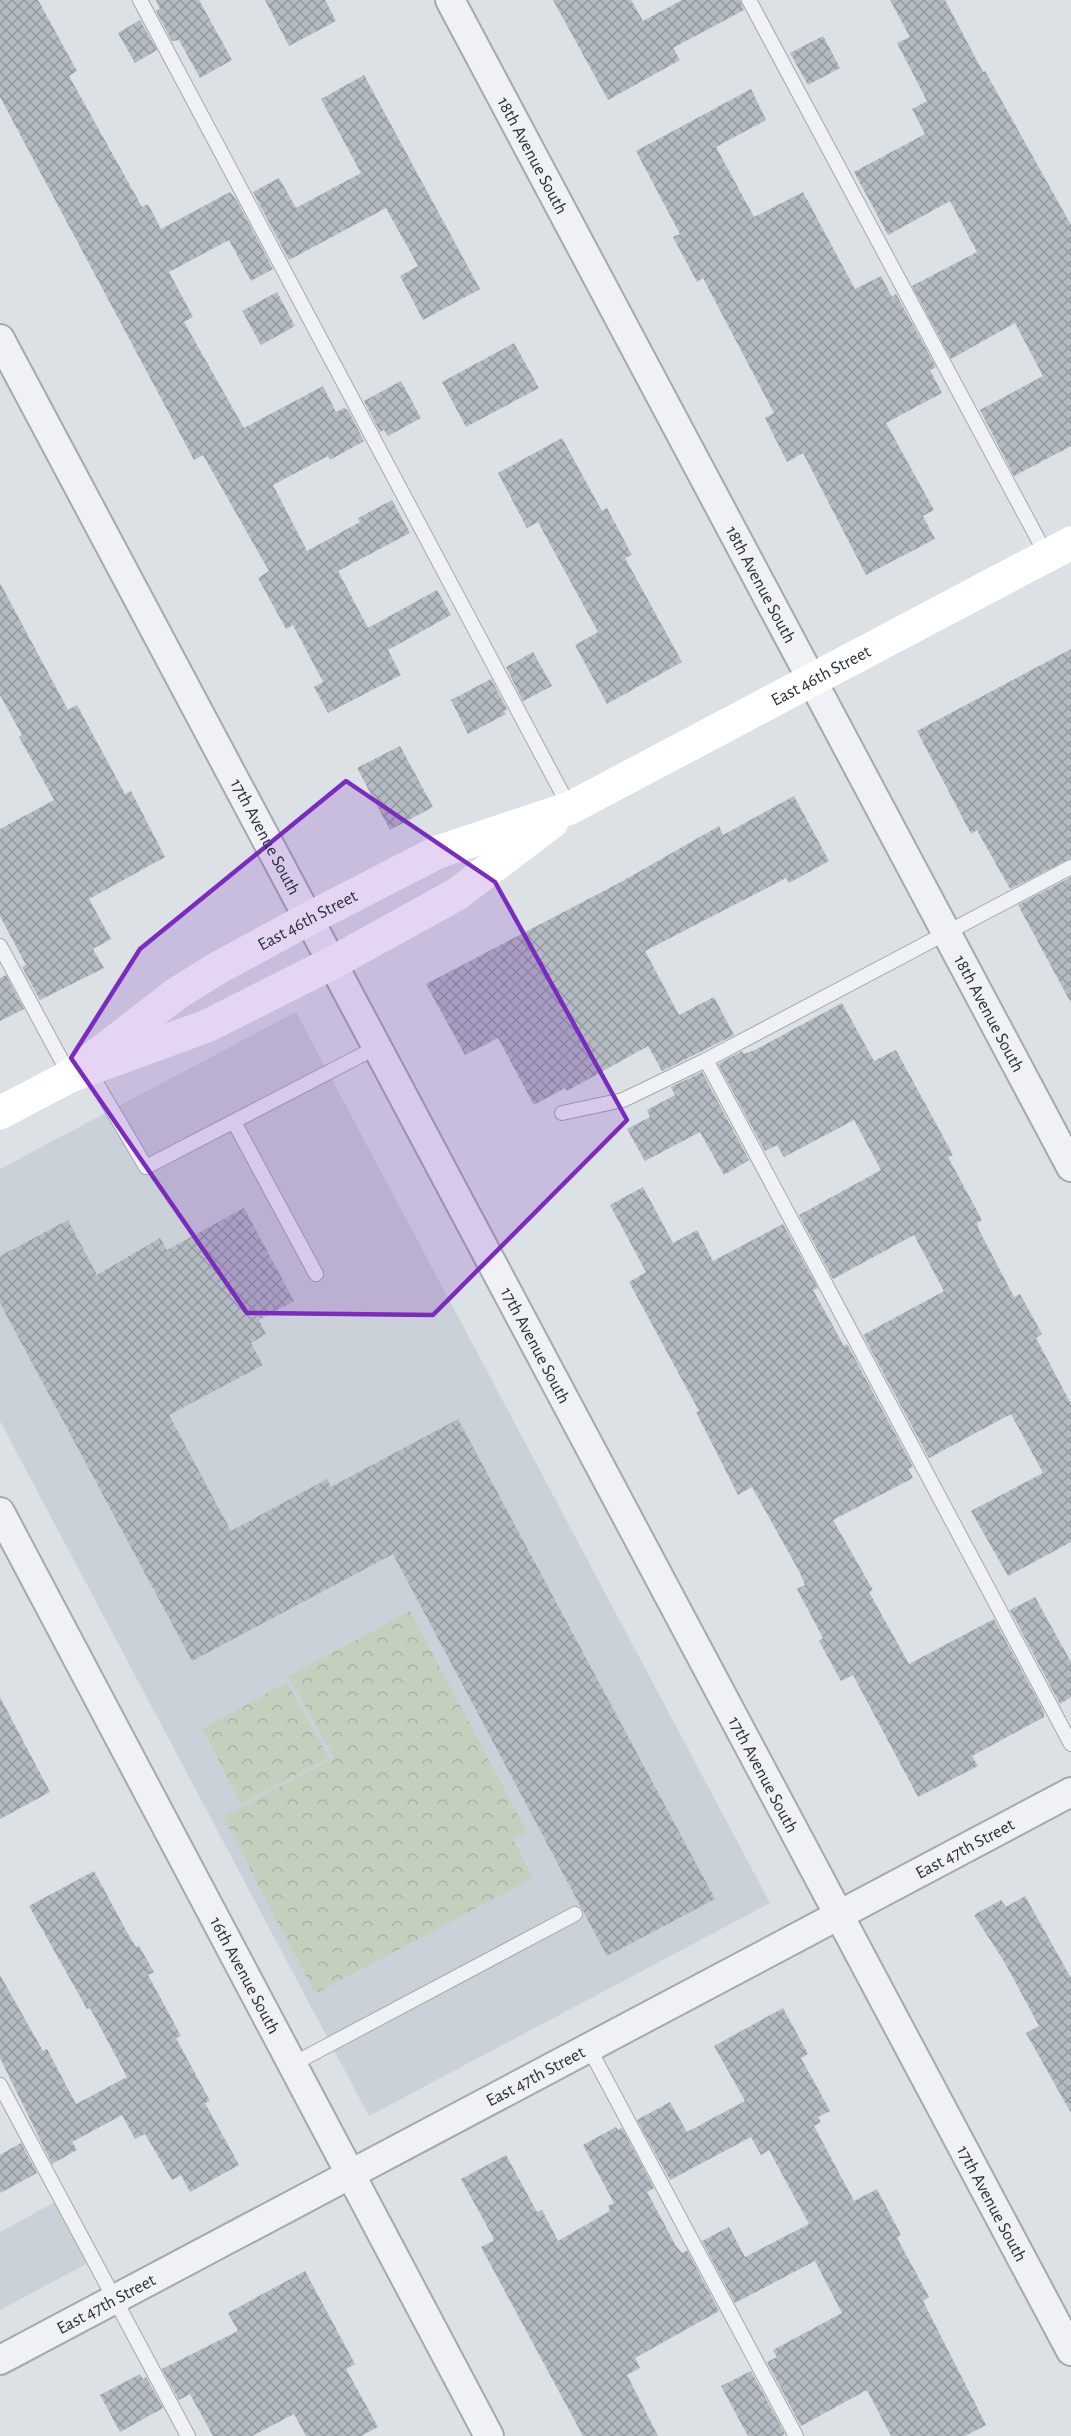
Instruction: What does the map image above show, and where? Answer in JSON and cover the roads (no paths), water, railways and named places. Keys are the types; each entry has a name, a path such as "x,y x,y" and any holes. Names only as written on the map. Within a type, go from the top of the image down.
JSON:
{"main road":[{"name":"East 46th Street","path":"79,1073 161,1005 199,979 310,918 438,852 570,808 1059,550"},
{"name":"East 46th Street","path":"0,1113 79,1073 207,1026 334,962 457,894 570,808"}],"street":[{"name":"18th Avenue South","path":"450,0 1071,1167"},
{"name":"17th Avenue South","path":"0,339 379,1046 838,1916 1071,2351"},
{"name":"16th Avenue South","path":"0,1512 489,2436"},
{"name":"East 47th Street","path":"0,2360 1071,1792"}],"lane":[{"path":"140,0 570,808"},
{"path":"749,0 1059,550"},
{"path":"562,1113 622,1100 706,1060 1071,867"},
{"path":"0,946 79,1073 146,1167 379,1046"},
{"path":"706,1060 1071,1744"},
{"path":"234,1122 316,1274"},
{"path":"293,2064 575,1914"},
{"path":"589,2048 796,2436"},
{"path":"0,2085 188,2436"}]}
